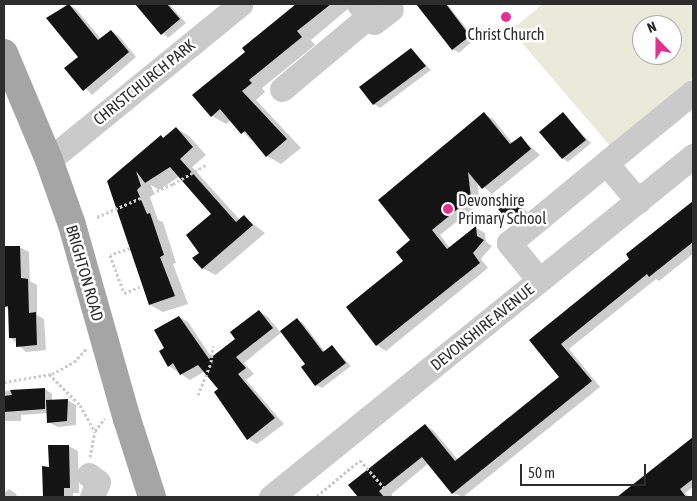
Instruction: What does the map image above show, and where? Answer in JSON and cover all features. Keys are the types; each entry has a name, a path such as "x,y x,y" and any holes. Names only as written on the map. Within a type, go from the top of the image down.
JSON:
{"main road":[{"name":"BRIGHTON ROAD","path":"4,53 49,160 152,497"}],"street":[{"name":"CHRISTCHURCH PARK","path":"49,160 240,4"},
{"path":"282,88 314,75 375,17"},
{"path":"538,280 508,243 693,92"},
{"name":"DEVONSHIRE AVENUE","path":"271,497 693,156"},
{"path":"606,163 638,201"}],"path":[{"path":"97,217 173,184 207,164"},
{"path":"130,248 110,255 124,292 140,287"},
{"path":"4,382 49,374 74,362 101,328"},
{"path":"198,395 211,362 213,346"},
{"path":"49,374 80,405 94,431"},
{"path":"91,486 94,431 101,420 124,409"},
{"path":"317,496 360,460 392,497"}],"shaded area":[{"path":"543,4 693,4 693,78 610,146 511,30"}],"building":[{"path":"69,4 98,40 111,30 129,52 83,91 64,68 78,57 46,18"},
{"path":"135,4 167,4 180,19 161,35"},
{"path":"296,4 331,4 297,31 302,37 249,80 252,83 242,91 287,139 266,157 245,131 241,134 220,109 211,117 192,95 245,52 242,48"},
{"path":"416,4 446,4 470,36 452,50"},
{"path":"411,48 426,66 373,105 359,87"},
{"name":"Devonshire Primary School","path":"484,112 510,144 521,136 531,149 482,189 468,172 471,198 432,230 447,249 476,226 477,236 484,240 473,253 480,263 376,346 346,307 403,261 396,252 410,240 378,200"},
{"path":"563,112 586,140 562,159 539,132"},
{"path":"176,127 193,147 180,159 236,222 244,215 253,225 202,269 192,258 199,253 186,235 211,214 170,167 145,183 136,171 141,186 137,190 147,214 150,213 164,255 160,257 175,296 149,305 107,181 161,135 163,138"},
{"path":"513,197 524,211 510,223 498,209"},
{"path":"693,201 693,242 649,277 647,274 561,344 592,381 452,494 422,457 379,491 384,497 358,497 348,485 425,424 455,461 559,377 529,340 629,259 626,254"},
{"path":"4,246 20,246 21,278 28,279 29,313 36,312 37,345 16,347 16,338 9,338 8,306 4,307"},
{"path":"259,310 273,328 236,357 246,368 238,374 275,418 247,440 214,392 218,389 198,365 180,375 173,363 168,367 159,351 164,348 154,330 179,316 209,359 235,339 230,332"},
{"path":"297,318 323,352 332,345 346,363 315,386 301,367 305,364 280,331"},
{"path":"45,388 45,409 4,412 4,396 12,395 10,390"},
{"path":"68,399 67,421 47,423 46,400"},
{"path":"693,437 693,479 680,489 686,497 617,497"},
{"path":"48,445 69,445 70,488 64,488 64,497 43,497 42,466 49,467"}],"place":[{"name":"Christ Church","path":"506,17"},
{"name":"Devonshire Primary School","path":"448,209"}]}
